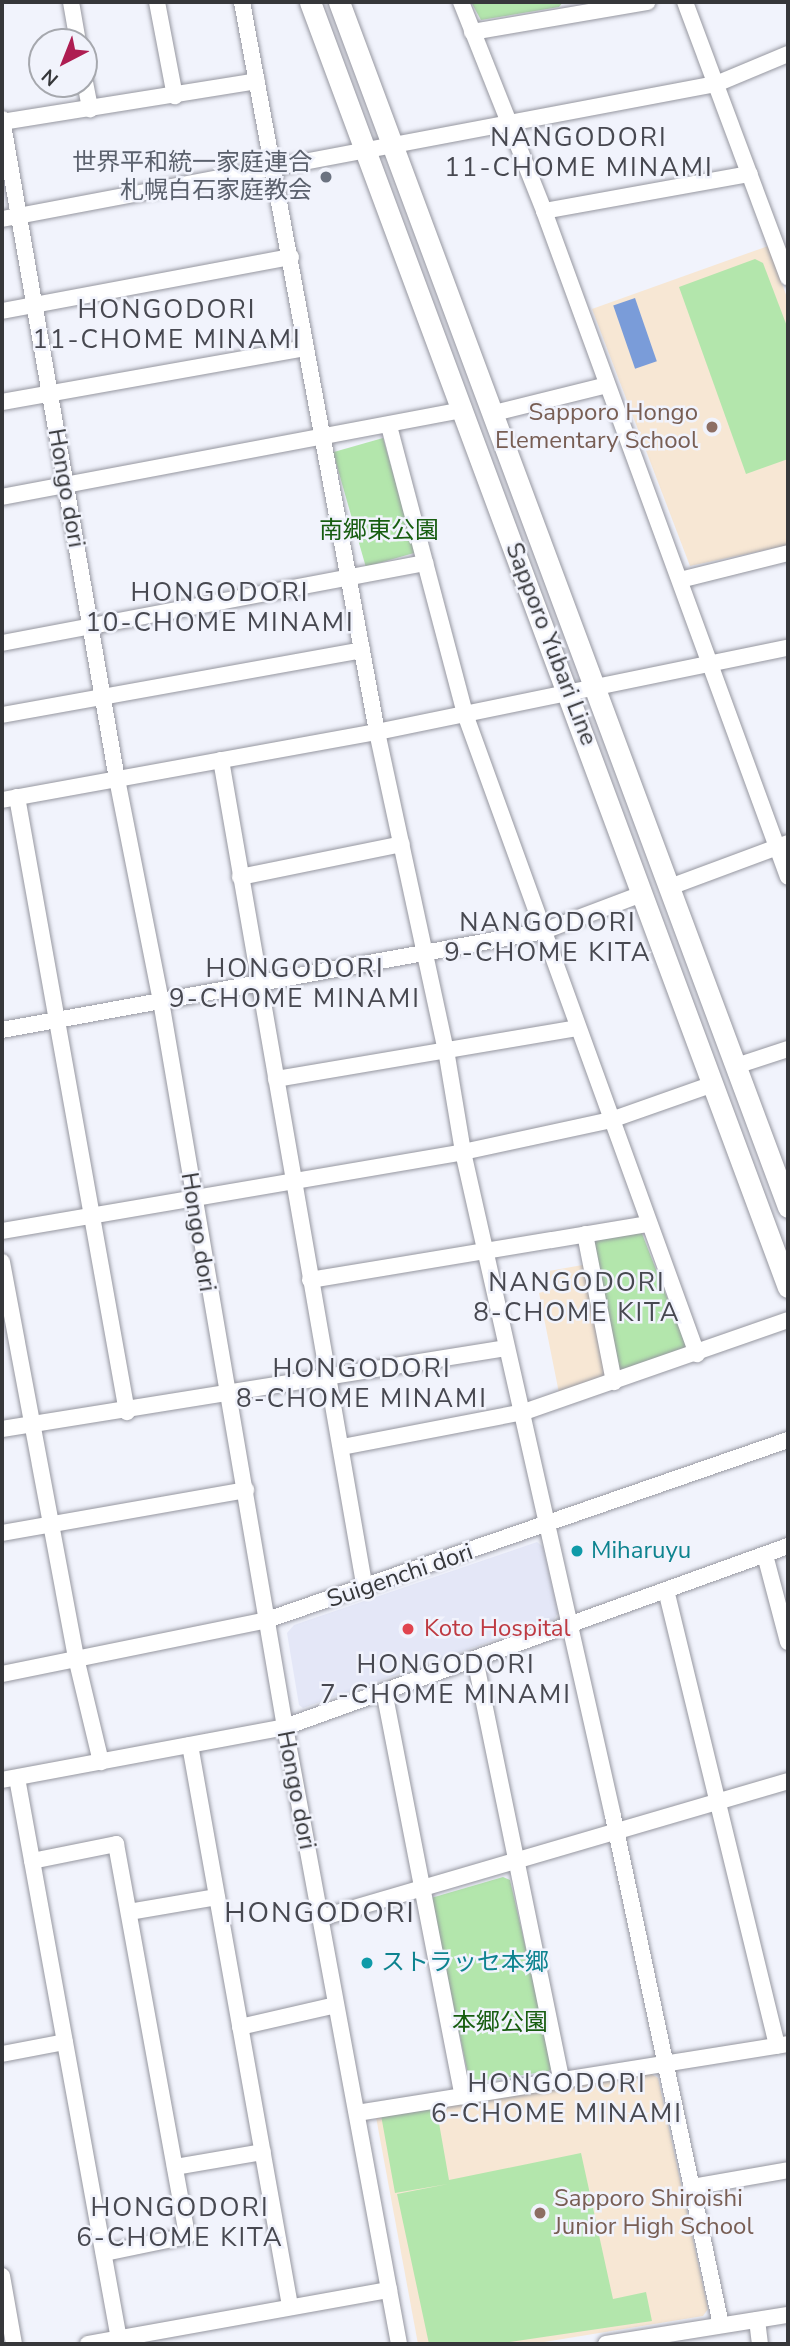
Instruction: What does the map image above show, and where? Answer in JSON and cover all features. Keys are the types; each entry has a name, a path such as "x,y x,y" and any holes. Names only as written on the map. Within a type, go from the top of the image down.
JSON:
{"main road":[{"name":"Sapporo Yubari Line","path":"310,2 570,692 788,1287"},
{"name":"Sapporo Yubari Line","path":"339,2 597,688 788,1207"}],"street":[{"path":"71,2 76,28"},
{"path":"157,2 175,96"},
{"path":"242,2 377,732 446,1050 463,1152 506,1348 524,1412 568,1625 617,1833 721,2325"},
{"path":"461,2 544,211 711,665 783,845 788,877"},
{"path":"472,32 572,8 647,2"},
{"path":"685,2 788,277"},
{"path":"9,218 366,153 716,84 788,54"},
{"path":"2,121 175,96 257,80"},
{"path":"88,98 90,109"},
{"name":"Hongo dori","path":"2,121 9,218 34,305 117,779 161,1001 225,1395 246,1490 285,1727 399,2344"},
{"path":"544,211 750,174"},
{"path":"2,311 291,257"},
{"path":"2,402 306,348"},
{"path":"494,413 607,385"},
{"path":"2,498 322,440 464,410"},
{"path":"389,426 466,714 697,1353"},
{"path":"680,580 788,553"},
{"path":"2,643 426,563"},
{"path":"127,1412 55,1020 9,799 377,732 788,648"},
{"path":"2,715 362,650"},
{"path":"220,760 365,1589"},
{"path":"240,877 402,844"},
{"path":"670,887 783,845"},
{"path":"2,1030 544,931 642,894"},
{"path":"276,1079 578,1028"},
{"path":"736,1066 788,1049"},
{"path":"2,1231 463,1152 611,1120 713,1084"},
{"path":"310,1280 649,1224"},
{"path":"585,1234 614,1382"},
{"path":"2,1262 6,1301 34,1424 77,1662 101,1762"},
{"path":"342,1447 524,1412 788,1320"},
{"path":"2,1429 127,1412 506,1348"},
{"name":"Suigenchi dori","path":"2,1674 77,1662 267,1620 365,1589 788,1440"},
{"path":"2,1533 246,1490"},
{"path":"119,2339 32,1861 9,1779 285,1727 788,1546"},
{"path":"765,1555 788,1642"},
{"path":"357,2113 782,2045 716,1802 666,1590"},
{"path":"475,1659 562,2081"},
{"path":"384,1691 463,2096"},
{"path":"190,1745 290,2306"},
{"path":"320,1918 788,1781"},
{"path":"32,1861 116,1844 129,1912 187,2236 104,2253"},
{"path":"129,1912 217,1898"},
{"path":"240,2027 336,2005"},
{"path":"2,2054 65,2042"},
{"path":"175,2167 263,2152"},
{"path":"692,2187 788,2170"},
{"path":"2,2276 14,2344"},
{"path":"88,2344 389,2290"},
{"path":"606,2344 788,2315"},
{"path":"757,2320 760,2344"}],"shaded area":[{"name":"Sapporo Hongo Elementary School","path":"768,246 788,300 788,545 690,566 592,309"},
{"path":"588,1264 609,1375 559,1393 539,1293 552,1289 549,1271"},
{"name":"Koto Hospital","path":"537,1542 543,1547 558,1613 554,1619 303,1708 299,1705 287,1633 294,1625"},
{"name":"Sapporo Shiroishi Junior High School","path":"650,2073 658,2078 708,2309 703,2316 532,2344 418,2344 376,2117"}],"green space":[{"path":"471,2 563,2 559,7 481,20"},
{"path":"755,259 763,263 788,329 788,459 746,474 679,287"},
{"name":"南郷東公園","path":"383,438 416,552 366,567 333,452"},
{"path":"641,1231 686,1346 682,1355 621,1375 593,1245 596,1240"},
{"name":"本郷公園","path":"503,1877 510,1880 553,2066 549,2071 478,2082 469,2079 431,1898"},
{"path":"436,2106 449,2180 581,2153 613,2299 646,2292 652,2321 497,2344 429,2344 397,2194 448,2184 395,2193 381,2115"}],"water":[{"path":"635,298 657,361 635,369 613,305"}],"place":[{"name":"世界平和統一家庭連合 札幌白石家庭教会","path":"326,177"},
{"name":"Sapporo Hongo Elementary School","path":"712,427"},
{"name":"Miharuyu","path":"577,1551"},
{"name":"Koto Hospital","path":"408,1629"},
{"name":"ストラッセ本郷","path":"367,1963"},
{"name":"Sapporo Shiroishi Junior High School","path":"540,2213"}],"district":[{"name":"NANGODORI 11-CHOME MINAMI","path":"579,153"},
{"name":"HONGODORI 11-CHOME MINAMI","path":"167,325"},
{"name":"HONGODORI 10-CHOME MINAMI","path":"220,608"},
{"name":"NANGODORI 9-CHOME KITA","path":"548,938"},
{"name":"HONGODORI 9-CHOME MINAMI","path":"295,984"},
{"name":"NANGODORI 8-CHOME KITA","path":"577,1298"},
{"name":"HONGODORI 8-CHOME MINAMI","path":"362,1384"},
{"name":"HONGODORI 7-CHOME MINAMI","path":"446,1680"},
{"name":"HONGODORI","path":"320,1913"},
{"name":"HONGODORI 6-CHOME MINAMI","path":"557,2099"},
{"name":"HONGODORI 6-CHOME KITA","path":"180,2223"}]}
